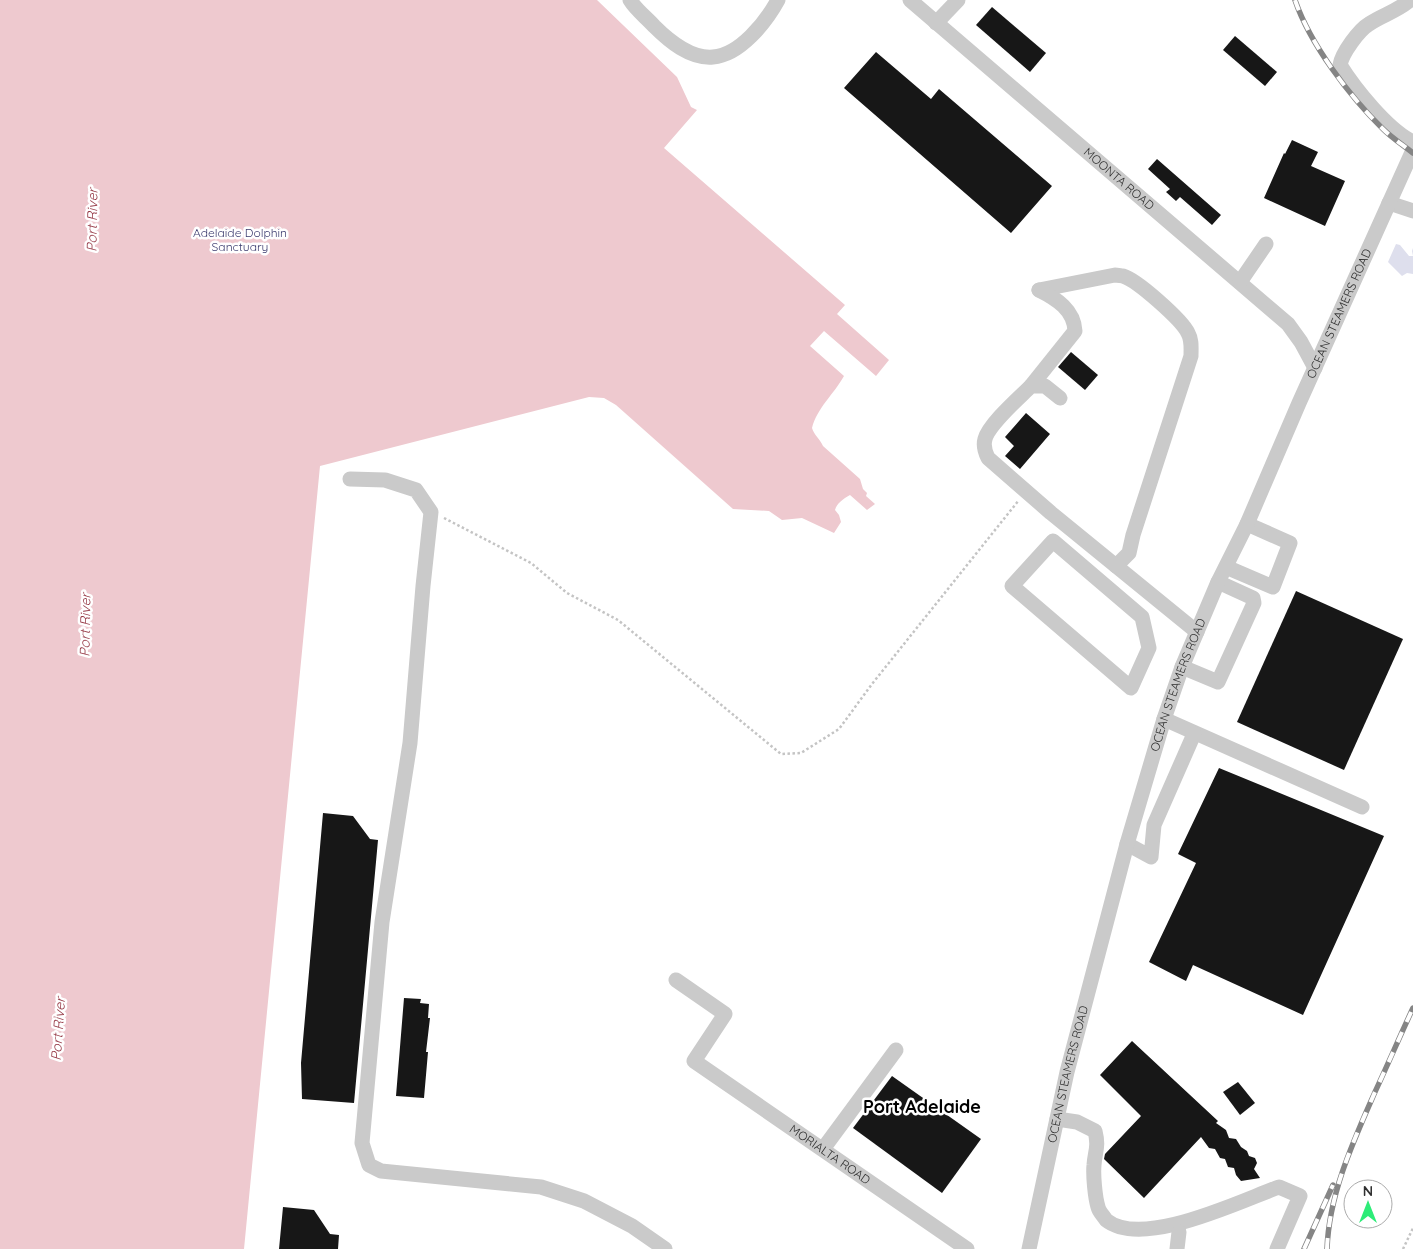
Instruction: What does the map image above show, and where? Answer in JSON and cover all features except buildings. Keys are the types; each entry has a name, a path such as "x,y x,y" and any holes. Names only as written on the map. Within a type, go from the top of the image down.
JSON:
{"street":[{"path":"630,0 665,38 682,49 697,55 714,57 735,50 753,34 778,0"},
{"name":"MOONTA ROAD","path":"910,0 1288,324 1301,342 1315,368"},
{"path":"936,23 958,0"},
{"path":"1410,0 1391,13 1368,24 1355,38 1341,59 1340,65 1379,115 1396,132 1413,142"},
{"name":"OCEAN STEAMERS ROAD","path":"1029,1249 1067,1072 1127,844 1164,719 1182,667 1218,582 1247,524 1413,150"},
{"path":"1388,203 1413,211"},
{"path":"1240,282 1266,244"},
{"path":"1116,566 1129,553 1133,535 1191,356 1189,335 1185,327 1137,283 1123,276 1116,275 1039,290 1052,296 1068,309 1075,321 1075,331 1031,386 988,431 984,441 985,450 988,458 1026,491 1072,530 1116,566 1197,632"},
{"path":"1031,386 1045,386 1060,398"},
{"path":"350,478 385,480 416,490 431,512 410,743 382,922 362,1143 369,1165 381,1171 542,1187 584,1201 632,1226 665,1249"},
{"path":"1226,567 1272,586 1290,543 1247,524"},
{"path":"1058,545 1072,530"},
{"path":"1053,541 1058,545 1142,618 1149,648 1131,688 1012,586 1053,541"},
{"path":"1182,667 1218,682 1254,603 1253,598 1218,582"},
{"path":"1164,719 1194,734 1362,807"},
{"path":"1127,844 1151,858 1154,825 1194,734"},
{"name":"MORIALTA ROAD","path":"676,980 725,1014 694,1061 966,1249"},
{"path":"823,1149 896,1050"},
{"path":"1057,1119 1077,1122 1095,1131 1098,1142 1094,1165 1098,1208 1113,1228 1130,1236 1157,1237 1179,1232 1219,1217 1265,1192 1279,1187 1300,1196 1277,1249"},
{"path":"1177,1249 1179,1232"}],"path":[{"path":"431,512 531,563 567,593 618,620 781,754 801,753 839,729 872,684 1026,491"},
{"path":"1403,1249 1413,1228"}],"shaded area":[{"path":"1396,244 1400,245 1409,256 1413,256 1413,274 1407,273 1402,276 1388,262"}],"water":[{"name":"Port River","path":"0,0 597,0 677,77 691,107 697,110 664,148 845,305 837,314 889,360 876,376 824,331 810,346 844,376 818,414 812,428 823,446 860,479 863,489 867,493 866,496 875,504 867,510 850,495 837,505 835,510 841,522 834,533 802,518 782,520 769,511 733,509 616,405 604,398 589,397 320,466 244,1249 0,1249"}],"railway":[{"path":"1295,0 1310,34 1332,69 1357,102 1383,129 1413,153"},
{"path":"1327,1249 1332,1208 1337,1188 1367,1111 1413,1008"},
{"path":"1304,1249 1333,1185"}],"district":[{"name":"Port Adelaide","path":"922,1107"}],"park label":[{"name":"Adelaide Dolphin Sanctuary","path":"240,240"}]}
